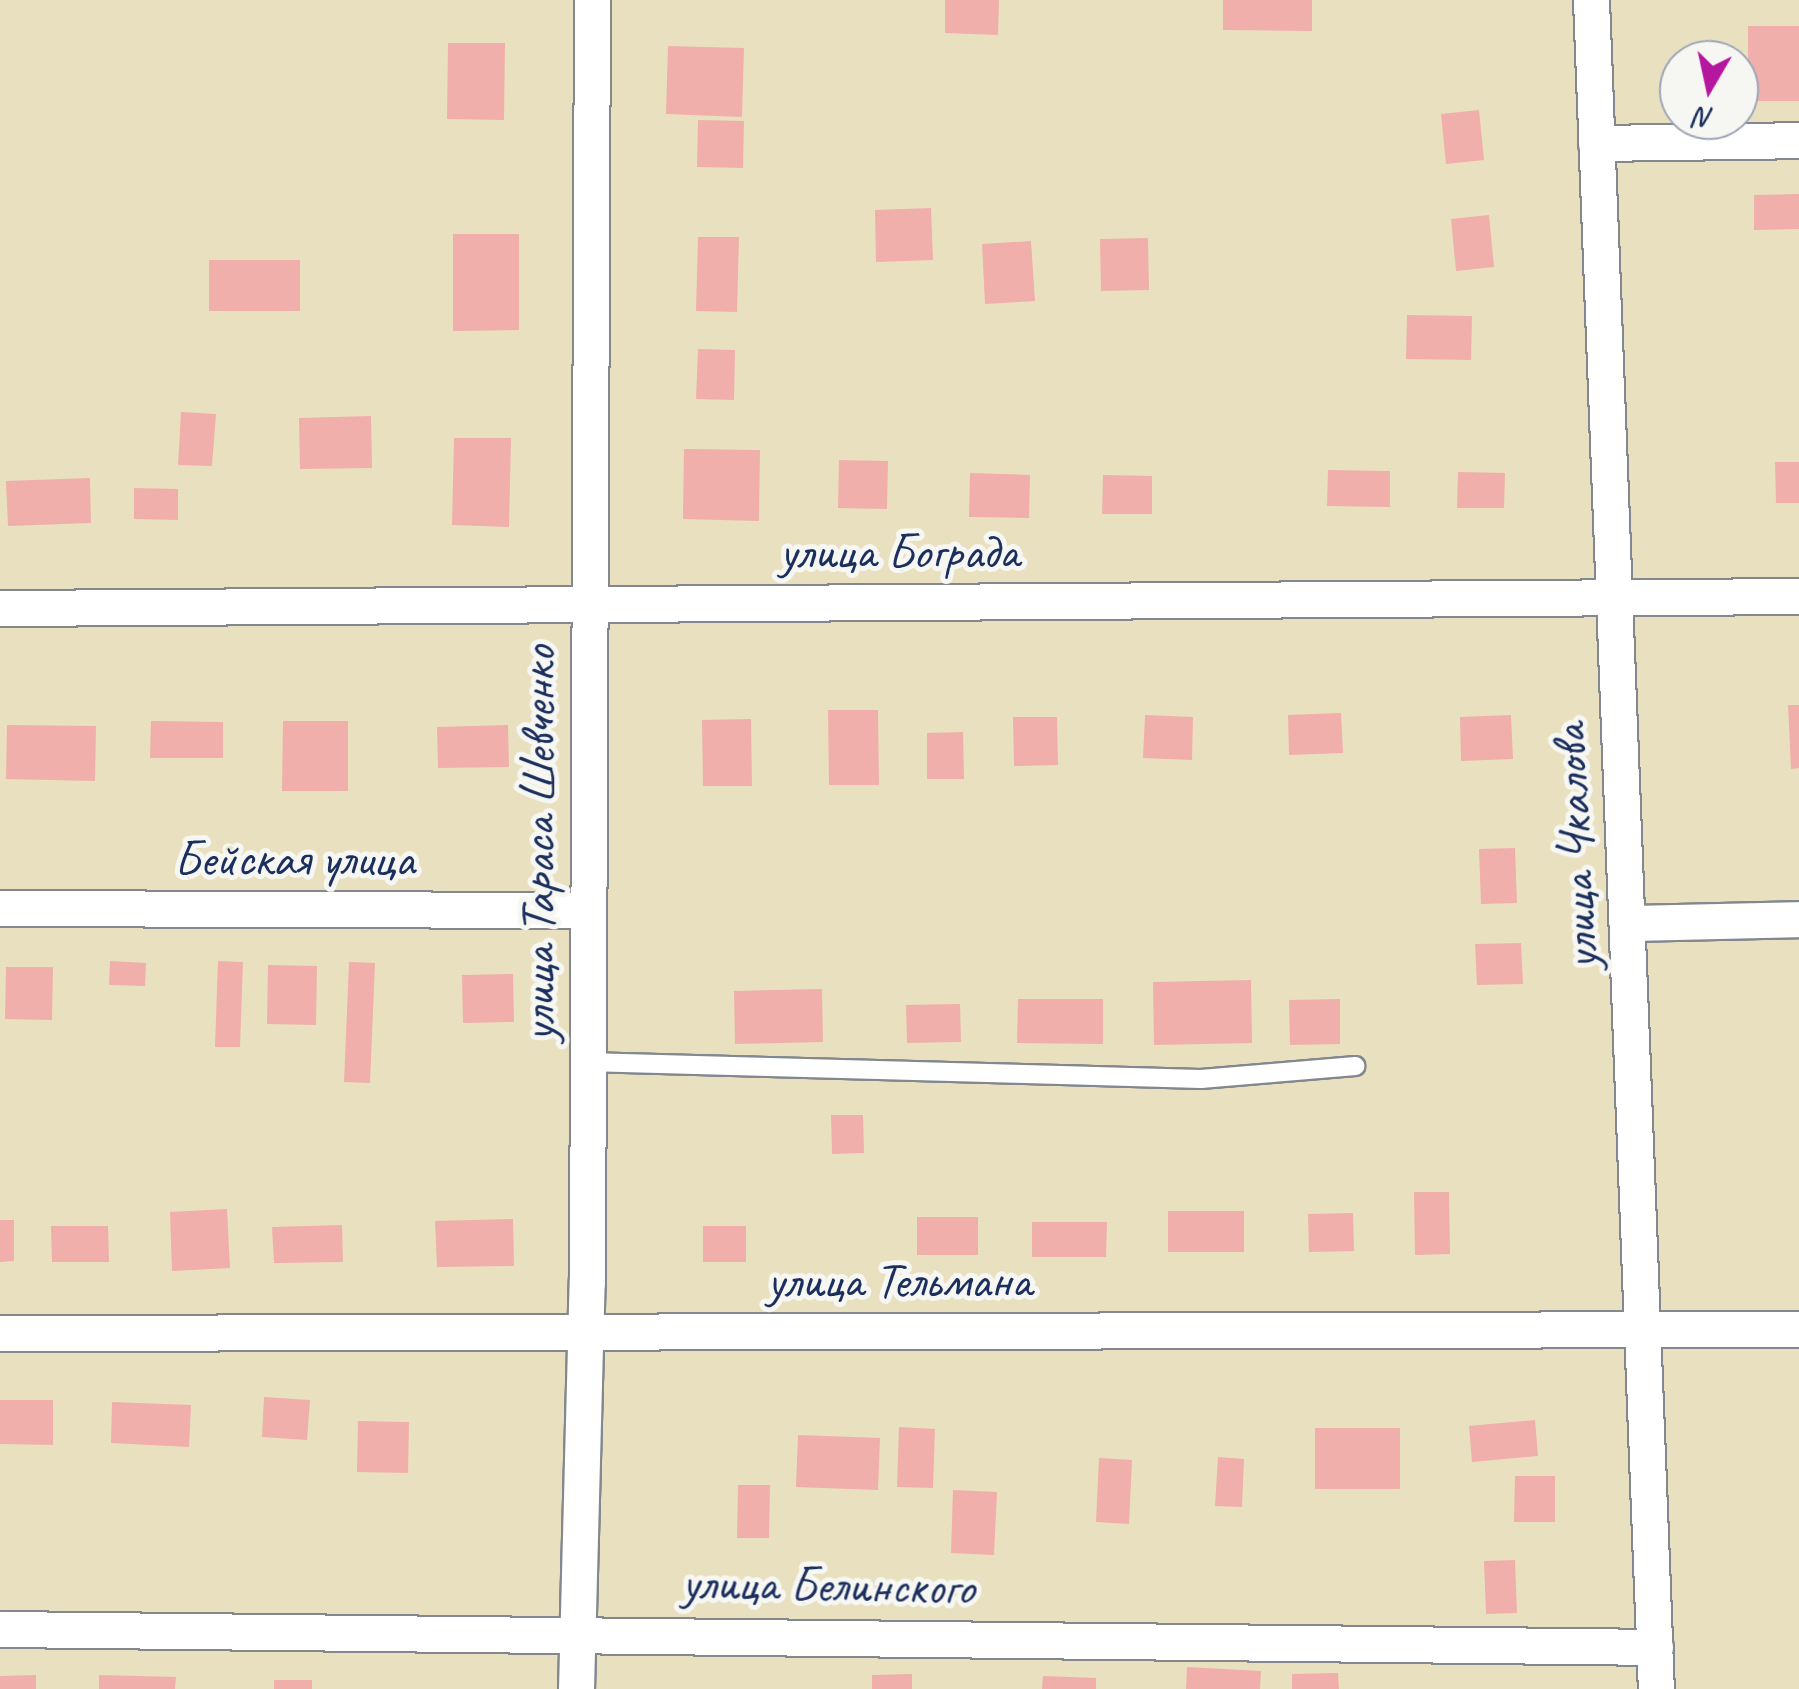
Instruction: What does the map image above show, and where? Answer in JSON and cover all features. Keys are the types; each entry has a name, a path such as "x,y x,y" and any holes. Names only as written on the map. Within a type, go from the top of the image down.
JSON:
{"street":[{"name":"улица Тараса Шевченко","path":"576,1689 586,1331 592,0"},
{"name":"улица Чкалова","path":"1592,0 1614,596 1648,1330 1656,1689"},
{"path":"1596,143 1799,140"},
{"name":"улица Бограда","path":"0,608 1799,596"},
{"name":"Бейская улица","path":"0,908 588,910"},
{"path":"1628,922 1799,919"},
{"name":"улица Тельмана","path":"0,1333 1799,1329"},
{"name":"улица Белинского","path":"0,1629 576,1631 1655,1648"}],"lane":[{"path":"586,1062 1201,1079 1355,1066"}],"building":[{"path":"945,0 999,0 998,35 945,33"},
{"path":"1223,0 1312,0 1312,31 1223,30"},
{"path":"1748,26 1799,26 1799,101 1759,101 1759,40 1748,40"},
{"path":"448,43 505,43 504,120 447,119"},
{"path":"668,46 744,48 742,117 666,114"},
{"path":"1479,110 1484,160 1446,164 1441,114"},
{"path":"698,120 744,121 743,168 697,167"},
{"path":"1799,194 1799,229 1754,230 1754,195"},
{"path":"931,208 933,260 876,262 875,210"},
{"path":"1489,215 1494,267 1456,271 1451,219"},
{"path":"453,234 519,234 519,330 453,331"},
{"path":"698,237 739,237 737,312 696,311"},
{"path":"1148,238 1149,290 1101,291 1100,239"},
{"path":"1031,241 1035,301 985,304 982,244"},
{"path":"209,260 300,260 300,311 209,311"},
{"path":"1407,315 1472,316 1471,360 1406,359"},
{"path":"698,349 735,350 734,400 696,399"},
{"path":"181,412 216,414 212,466 178,465"},
{"path":"371,416 372,468 300,469 299,418"},
{"path":"454,438 511,438 509,527 452,525"},
{"path":"684,449 760,450 759,521 683,519"},
{"path":"839,460 888,461 887,509 838,508"},
{"path":"1775,462 1799,462 1799,503 1776,503"},
{"path":"1328,470 1390,471 1390,507 1327,506"},
{"path":"1458,472 1505,473 1504,508 1457,508"},
{"path":"970,473 1030,475 1029,518 969,517"},
{"path":"1103,475 1152,476 1152,514 1102,514"},
{"path":"90,478 91,523 8,526 6,481"},
{"path":"134,488 178,489 178,520 134,519"},
{"path":"1788,705 1799,705 1799,768 1791,769"},
{"path":"828,710 878,710 879,785 829,785"},
{"path":"1341,713 1343,753 1289,755 1288,715"},
{"path":"1145,715 1193,717 1192,760 1143,758"},
{"path":"1511,715 1513,759 1461,761 1460,717"},
{"path":"1013,717 1057,717 1058,765 1014,766"},
{"path":"751,719 752,786 703,786 702,720"},
{"path":"151,721 223,722 223,758 150,758"},
{"path":"283,721 348,721 348,791 282,791"},
{"path":"7,725 96,726 95,781 6,779"},
{"path":"508,725 509,767 438,768 437,727"},
{"path":"963,732 964,779 927,779 927,733"},
{"path":"1515,848 1517,903 1481,904 1479,849"},
{"path":"1521,943 1523,984 1477,985 1475,944"},
{"path":"110,961 146,963 145,986 109,985"},
{"path":"218,961 243,962 240,1047 215,1047"},
{"path":"349,962 375,963 370,1083 344,1082"},
{"path":"268,965 317,966 316,1025 267,1024"},
{"path":"6,967 53,967 52,1020 5,1019"},
{"path":"513,974 514,1022 463,1023 462,975"},
{"path":"1251,980 1252,1043 1154,1045 1153,982"},
{"path":"822,989 823,1042 735,1044 734,991"},
{"path":"1018,999 1103,999 1103,1044 1017,1043"},
{"path":"1340,999 1340,1044 1290,1045 1289,1000"},
{"path":"960,1004 961,1042 907,1043 906,1005"},
{"path":"831,1115 863,1115 864,1153 832,1154"},
{"path":"1414,1192 1449,1192 1450,1254 1415,1255"},
{"path":"227,1209 230,1268 172,1271 170,1212"},
{"path":"1168,1211 1244,1211 1244,1252 1168,1252"},
{"path":"1353,1213 1354,1251 1309,1252 1308,1214"},
{"path":"917,1217 978,1217 978,1255 917,1255"},
{"path":"513,1219 514,1266 437,1267 435,1221"},
{"path":"0,1220 14,1220 14,1261 0,1262"},
{"path":"1032,1222 1107,1222 1106,1257 1032,1257"},
{"path":"342,1225 343,1262 274,1263 272,1227"},
{"path":"51,1226 108,1226 109,1262 52,1262"},
{"path":"703,1226 746,1226 746,1262 703,1262"},
{"path":"264,1397 310,1400 307,1440 262,1437"},
{"path":"0,1400 53,1400 53,1445 0,1444"},
{"path":"112,1402 191,1405 189,1447 111,1443"},
{"path":"1535,1420 1538,1456 1472,1462 1469,1426"},
{"path":"358,1421 409,1422 408,1473 357,1472"},
{"path":"899,1427 935,1429 933,1488 897,1487"},
{"path":"1315,1428 1400,1428 1400,1489 1315,1489"},
{"path":"798,1435 880,1438 878,1490 796,1487"},
{"path":"1218,1457 1244,1459 1242,1507 1215,1506"},
{"path":"1099,1458 1132,1460 1129,1524 1096,1522"},
{"path":"1515,1476 1555,1476 1555,1522 1514,1522"},
{"path":"738,1485 770,1485 769,1538 737,1538"},
{"path":"953,1490 997,1492 994,1555 951,1553"},
{"path":"1515,1560 1517,1613 1486,1614 1484,1561"},
{"path":"1187,1667 1261,1671 1260,1689 1186,1689"},
{"path":"1338,1673 1339,1689 1292,1689 1292,1674"},
{"path":"912,1674 912,1689 872,1689 872,1675"},
{"path":"36,1675 36,1689 0,1689 0,1676"},
{"path":"99,1675 176,1677 175,1689 99,1689"},
{"path":"1043,1676 1096,1678 1096,1689 1042,1689"},
{"path":"274,1680 312,1680 312,1689 274,1689"}]}
